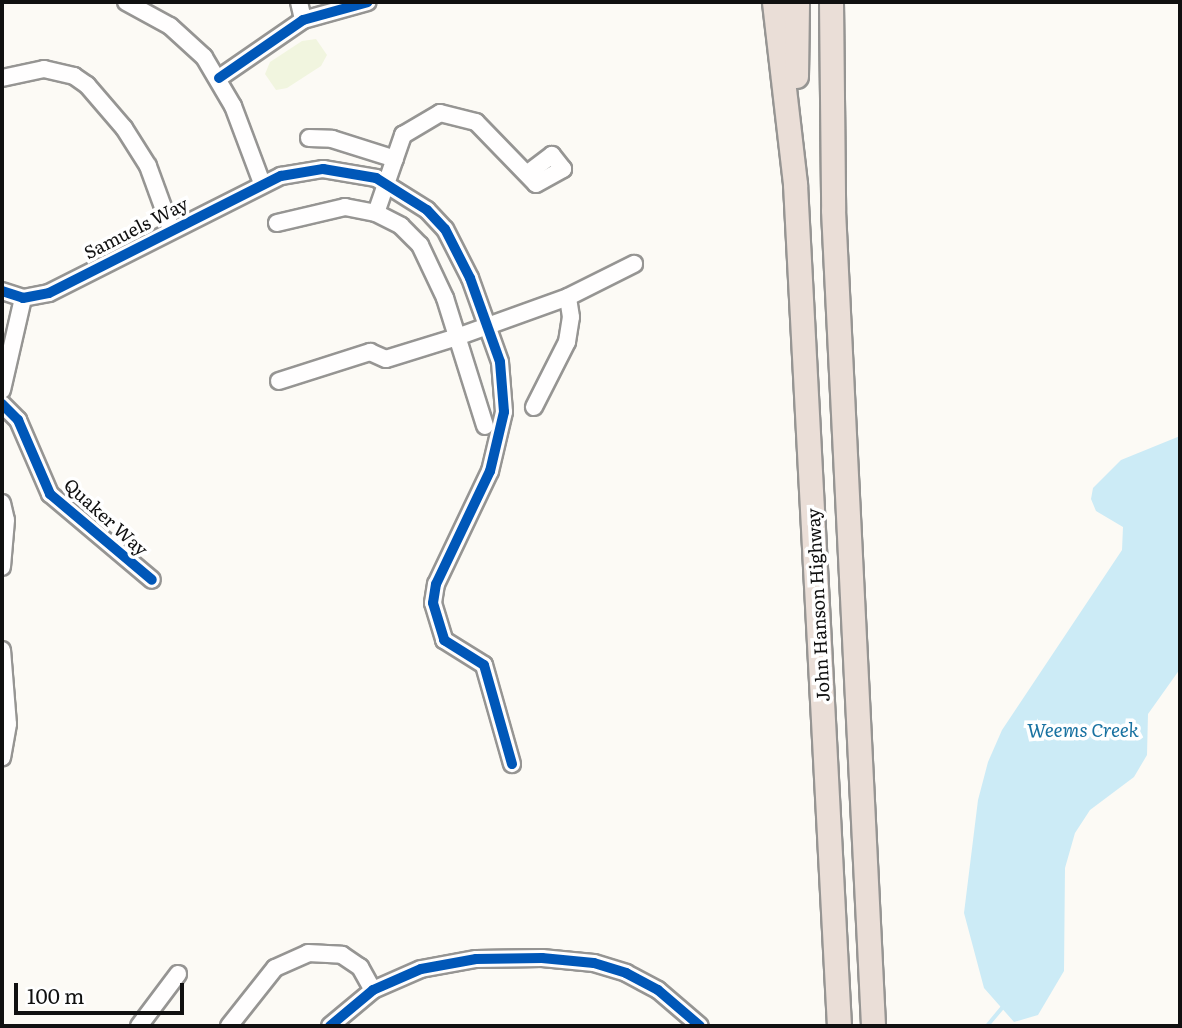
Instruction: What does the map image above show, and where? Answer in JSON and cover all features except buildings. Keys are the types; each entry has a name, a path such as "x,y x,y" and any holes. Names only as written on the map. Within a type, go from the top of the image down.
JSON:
{"highway":[{"path":"774,2 795,184"},
{"path":"795,184 797,2"},
{"path":"831,2 833,210"},
{"path":"833,210 843,2"},
{"name":"John Hanson Highway","path":"795,184 839,1026"},
{"name":"John Hanson Highway","path":"833,210 873,1026"}],"street":[{"path":"126,2 170,26 204,57 219,78 262,183"},
{"path":"299,2 303,20"},
{"path":"219,78 303,20 368,2"},
{"path":"2,79 44,69 60,71 87,85 124,128 149,166 171,229"},
{"path":"376,213 403,135 418,122 440,113 454,114 476,122 527,174"},
{"path":"309,138 332,139 395,159"},
{"name":"Samuels Way","path":"23,298 49,293 262,183 323,169 386,183"},
{"path":"386,183 427,210 445,229 458,251 486,325 503,387 500,442 436,584 433,603 444,640 484,665 512,764"},
{"path":"277,223 321,209 345,207 376,213 401,226 420,245 457,337 485,426"},
{"path":"279,381 370,352 386,359 457,337 568,297 634,264"},
{"path":"2,290 23,298 2,390"},
{"path":"534,407 567,342 571,317 568,297"},
{"name":"Quaker Way","path":"2,404 18,420 50,494 152,580"},
{"path":"2,503 6,520 2,567"},
{"path":"2,650 8,724 2,757"},
{"path":"229,1026 275,968 308,953 342,955 360,967 373,990"},
{"path":"330,1026 373,990 405,974 457,962 579,961 648,984 700,1026"},
{"path":"139,1026 178,974"}],"green space":[{"path":"316,39 327,55 321,66 287,88 276,90 265,74 270,62 302,41"}],"water":[{"name":"Weems Creek","path":"1180,436 1180,669 1148,714 1147,755 1134,777 1090,810 1075,833 1065,868 1064,971 1038,1015 1014,1022 984,988 964,913 978,800 988,762 1002,730 1122,550 1123,527 1096,511 1091,499 1093,488 1121,460"}],"waterway":[{"name":"Weems Creek","path":"987,1026 1004,1006"}],"cycle path":[{"path":"219,78 303,20 368,2"},
{"path":"2,291 23,298 49,293 281,176 323,169 376,178 427,210 445,229 470,278 500,362 504,412 490,471 436,584 433,603 444,640 484,665 512,764"},
{"path":"2,404 18,420 50,494 152,580"},
{"path":"330,1026 373,990 421,969 476,959 542,958 594,963 626,973 658,990 700,1026"}]}
